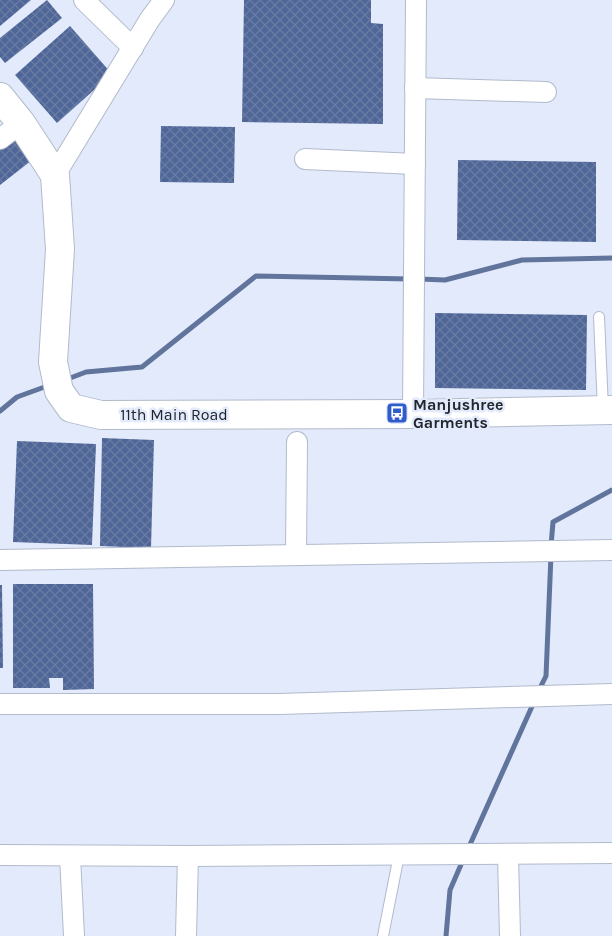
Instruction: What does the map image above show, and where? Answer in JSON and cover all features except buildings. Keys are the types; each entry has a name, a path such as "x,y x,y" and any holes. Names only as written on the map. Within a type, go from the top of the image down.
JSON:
{"street":[{"path":"84,0 133,48"},
{"path":"55,175 150,19 164,0"},
{"path":"413,414 416,0"},
{"path":"415,88 546,92"},
{"name":"11th Main Road","path":"0,97 10,131 55,175 60,249 53,362 57,383 71,408 101,415 413,414 608,410"},
{"path":"305,159 415,164"},
{"path":"296,554 297,442"},
{"path":"0,560 612,550"},
{"path":"0,704 279,704 612,694"},
{"path":"0,855 188,856 612,853"},
{"path":"508,854 510,936"},
{"path":"70,856 74,936"},
{"path":"186,936 188,856"}],"lane":[{"path":"599,316 608,410"},
{"path":"384,936 399,855"}],"waterway":[{"path":"419,279 445,280 522,260 612,258"},
{"path":"65,380 86,372 142,367 256,276 410,279"},
{"path":"0,411 17,397 50,385"},
{"path":"551,546 553,522 612,490"},
{"path":"538,692 546,676 551,555"},
{"path":"468,849 534,702"},
{"path":"446,936 450,890 463,860"}],"place":[{"name":"Manjushree Garments","path":"397,413"}]}
